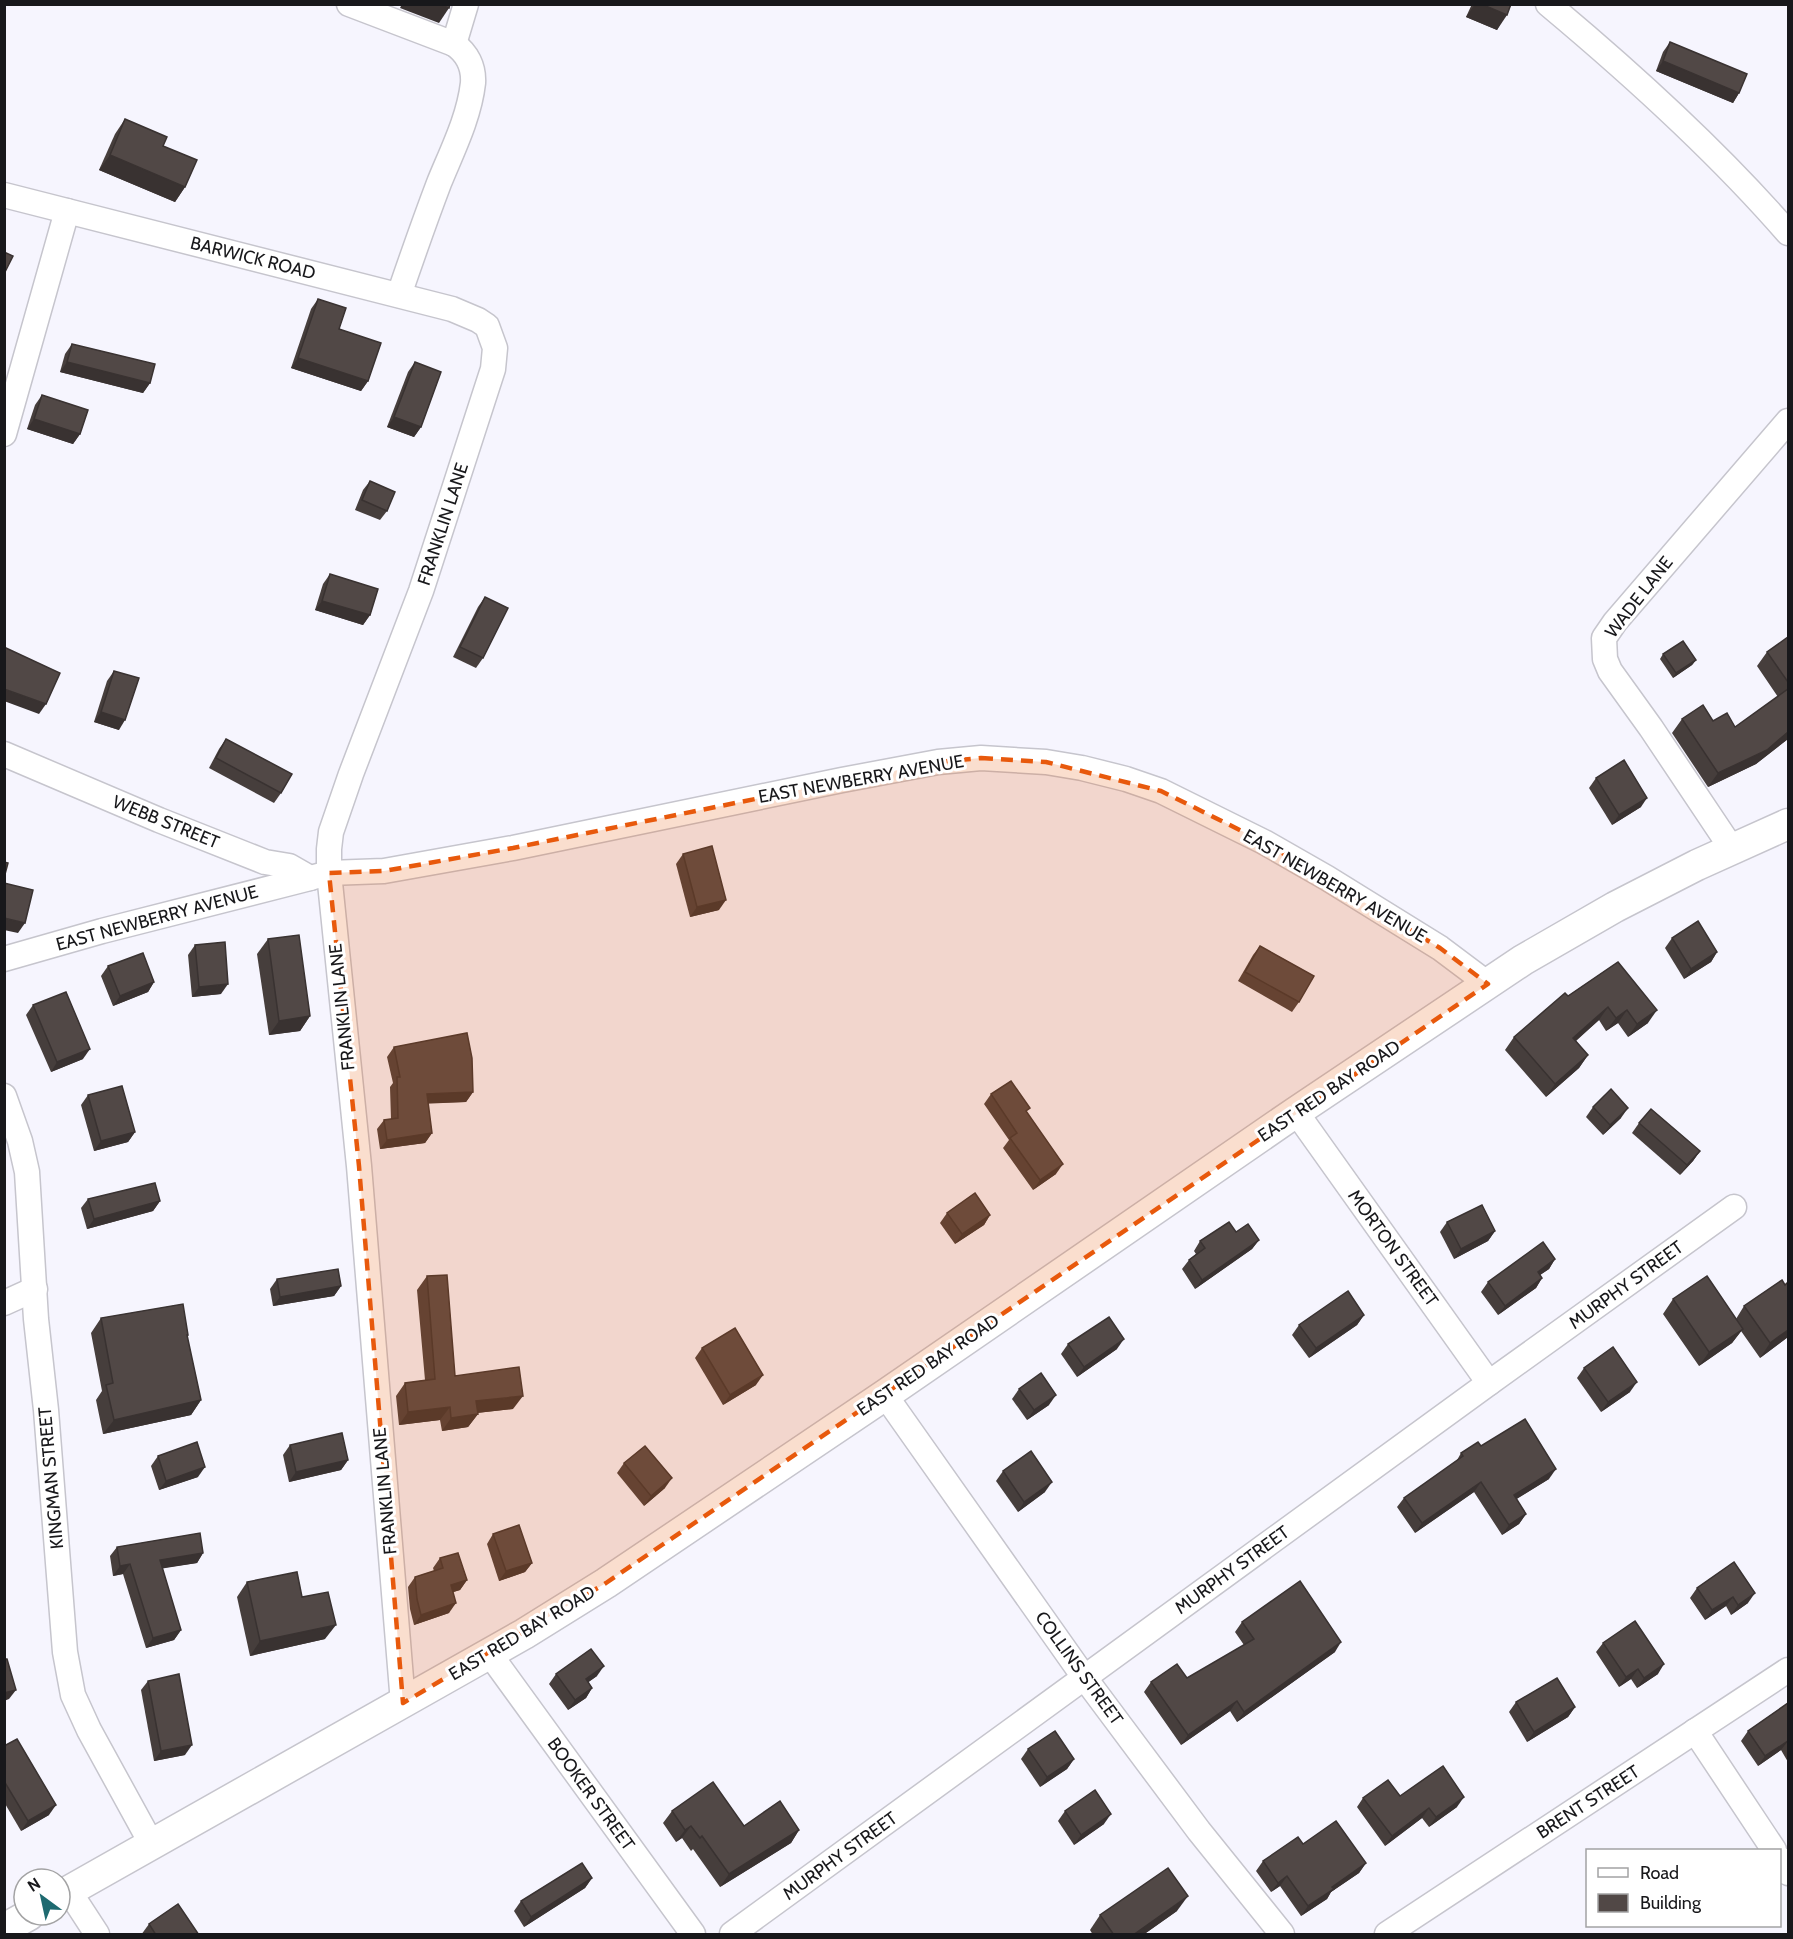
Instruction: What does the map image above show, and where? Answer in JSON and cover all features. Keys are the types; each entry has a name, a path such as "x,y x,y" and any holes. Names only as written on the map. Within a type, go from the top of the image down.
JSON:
{"street":[{"path":"349,4 454,44 468,56 473,73 466,116 428,212 399,295"},
{"path":"454,44 466,4"},
{"path":"1548,4 1598,46 1750,189 1788,233"},
{"name":"BARWICK ROAD","path":"4,195 453,309 487,326 492,338"},
{"path":"4,434 67,211"},
{"name":"FRANKLIN LANE","path":"403,1703 359,1166 320,876 331,832 351,774 421,591 479,419 493,369 495,348 492,338"},
{"name":"WADE LANE","path":"1732,849 1610,671 1605,659 1604,638 1615,622 1788,421"},
{"name":"WEBB STREET","path":"4,754 265,862 289,866 320,876"},
{"name":"EAST NEWBERRY AVENUE","path":"4,959 102,931 320,876 384,871 513,848 842,780 938,762 981,758 1046,762 1082,768 1161,791 1264,842 1327,878 1440,948 1488,984"},
{"name":"EAST RED BAY ROAD","path":"72,1889 403,1703 606,1582 885,1395 1296,1112 1523,960 1595,918 1732,849 1788,824"},
{"name":"KINGMAN STREET","path":"4,1096 20,1141 27,1172 65,1652 73,1695 89,1730 151,1843"},
{"name":"MORTON STREET","path":"1296,1112 1489,1383"},
{"name":"MURPHY STREET","path":"732,1935 1084,1677 1734,1207"},
{"path":"4,1303 35,1289"},
{"name":"COLLINS STREET","path":"885,1395 1084,1677 1199,1831 1282,1935"},
{"name":"BOOKER STREET","path":"489,1653 693,1935"},
{"name":"BRENT STREET","path":"1387,1935 1788,1670"},
{"path":"1695,1731 1773,1849"},
{"path":"72,1904 97,1935"}],"highlighted area":[{"path":"981,758 1046,762 1161,791 1264,842 1440,948 1488,984 606,1583 403,1703 359,1166 329,873 384,871 513,848 938,762"}],"building":[{"path":"1481,4 1511,4 1507,15"},
{"path":"1670,42 1747,74 1739,93 1663,61"},
{"path":"125,119 167,137 163,146 197,160 185,187 110,155"},
{"path":"4,252 13,256 4,274"},
{"path":"318,299 346,308 339,329 381,343 368,381 298,358"},
{"path":"72,344 155,364 150,383 67,362"},
{"path":"415,362 441,372 421,427 394,417"},
{"path":"42,395 88,410 80,434 34,419"},
{"path":"370,481 395,492 387,511 362,500"},
{"path":"330,574 378,589 370,615 322,601"},
{"path":"485,597 508,608 483,658 460,647"},
{"path":"1788,637 1788,682 1767,652"},
{"path":"1683,641 1696,660 1676,673 1663,654"},
{"path":"6,648 60,673 46,704 4,689 4,650"},
{"path":"114,671 139,678 125,720 101,712"},
{"path":"1788,689 1788,732 1767,750 1718,773 1682,719 1703,705 1713,721 1727,713 1735,727"},
{"path":"226,739 292,774 281,793 216,758"},
{"path":"1624,760 1647,798 1619,815 1596,778"},
{"path":"712,846 726,900 697,907 683,854"},
{"path":"4,862 8,863 4,878"},
{"path":"4,883 33,890 25,923 4,918"},
{"path":"1698,921 1717,952 1691,969 1672,938"},
{"path":"299,935 310,1016 279,1021 268,939"},
{"path":"225,942 228,984 199,987 195,945"},
{"path":"1260,946 1314,976 1299,1002 1245,972"},
{"path":"143,953 154,982 120,996 108,966"},
{"path":"1618,962 1657,1010 1637,1024 1627,1010 1616,1018 1608,1007 1573,1038 1588,1055 1555,1084 1514,1037 1565,993 1568,996"},
{"path":"66,992 90,1049 57,1062 33,1005"},
{"path":"467,1033 472,1058 473,1092 427,1094 432,1133 387,1140 384,1120 398,1118 397,1077 400,1077 394,1047"},
{"path":"1011,1081 1030,1108 1026,1111 1063,1164 1040,1180 1010,1138 1017,1133 991,1094"},
{"path":"122,1086 135,1132 101,1141 88,1095"},
{"path":"1611,1089 1628,1108 1610,1125 1593,1107"},
{"path":"1651,1109 1700,1151 1687,1165 1639,1123"},
{"path":"155,1183 160,1201 94,1219 88,1199"},
{"path":"975,1193 990,1215 962,1234 947,1213"},
{"path":"1482,1205 1495,1231 1461,1249 1447,1222"},
{"path":"1229,1222 1236,1232 1248,1224 1259,1240 1202,1280 1189,1260 1205,1248 1200,1241"},
{"path":"1543,1242 1555,1259 1538,1272 1542,1278 1505,1306 1488,1282"},
{"path":"338,1269 341,1286 280,1297 277,1279"},
{"path":"447,1275 455,1376 519,1367 523,1396 476,1401 478,1414 451,1418 450,1407 408,1412 405,1383 435,1379 427,1276"},
{"path":"1707,1276 1743,1329 1709,1352 1673,1299"},
{"path":"1782,1280 1785,1285 1788,1282 1788,1330 1770,1343 1744,1306"},
{"path":"1348,1291 1364,1315 1316,1348 1299,1325"},
{"path":"183,1304 201,1400 114,1420 106,1385 113,1383 101,1318"},
{"path":"1109,1317 1124,1339 1084,1367 1068,1344"},
{"path":"735,1328 763,1375 730,1395 702,1348"},
{"path":"1613,1347 1637,1382 1608,1402 1584,1368"},
{"path":"1041,1373 1056,1395 1034,1410 1019,1389"},
{"path":"1525,1419 1556,1469 1514,1495 1526,1514 1509,1525 1481,1482 1422,1523 1404,1498 1463,1456 1461,1453 1478,1442 1481,1446"},
{"path":"342,1433 348,1460 296,1472 290,1445"},
{"path":"197,1442 205,1467 166,1481 158,1456"},
{"path":"645,1446 672,1478 651,1496 624,1463"},
{"path":"1031,1451 1052,1482 1024,1502 1003,1471"},
{"path":"519,1525 532,1563 506,1571 493,1534"},
{"path":"200,1533 203,1553 160,1560 181,1630 153,1638 130,1564 120,1566 117,1547"},
{"path":"458,1553 467,1580 451,1585 456,1603 421,1615 415,1577 443,1568 440,1558"},
{"path":"1734,1562 1755,1593 1738,1605 1733,1597 1712,1610 1697,1588"},
{"path":"297,1572 302,1597 328,1592 336,1625 260,1641 247,1582"},
{"path":"1300,1581 1341,1642 1244,1712 1237,1701 1188,1735 1151,1682 1177,1664 1187,1678 1254,1639 1242,1622"},
{"path":"1635,1621 1664,1664 1644,1678 1638,1669 1626,1677 1603,1643"},
{"path":"591,1649 604,1666 586,1679 592,1688 575,1700 556,1674"},
{"path":"4,1659 7,1659 16,1690 4,1693"},
{"path":"179,1674 192,1745 161,1751 148,1681"},
{"path":"1557,1678 1575,1707 1534,1732 1516,1702"},
{"path":"1788,1703 1788,1741 1765,1756 1748,1731"},
{"path":"1055,1731 1074,1759 1047,1777 1028,1749"},
{"path":"17,1739 56,1805 28,1821 4,1781 4,1746"},
{"path":"1443,1766 1464,1797 1436,1817 1429,1808 1392,1836 1363,1798 1388,1780 1400,1796"},
{"path":"713,1782 744,1826 780,1801 799,1830 729,1874 702,1836 700,1838 691,1826 685,1830 672,1811"},
{"path":"1095,1790 1111,1814 1081,1835 1065,1811"},
{"path":"1336,1821 1366,1863 1332,1887 1334,1889 1308,1906 1287,1876 1278,1883 1263,1861 1298,1837 1303,1844"},
{"path":"582,1863 592,1878 531,1917 521,1901"},
{"path":"1168,1868 1188,1896 1133,1935 1114,1935 1100,1915"},
{"path":"178,1904 199,1935 156,1935 149,1924"}]}
